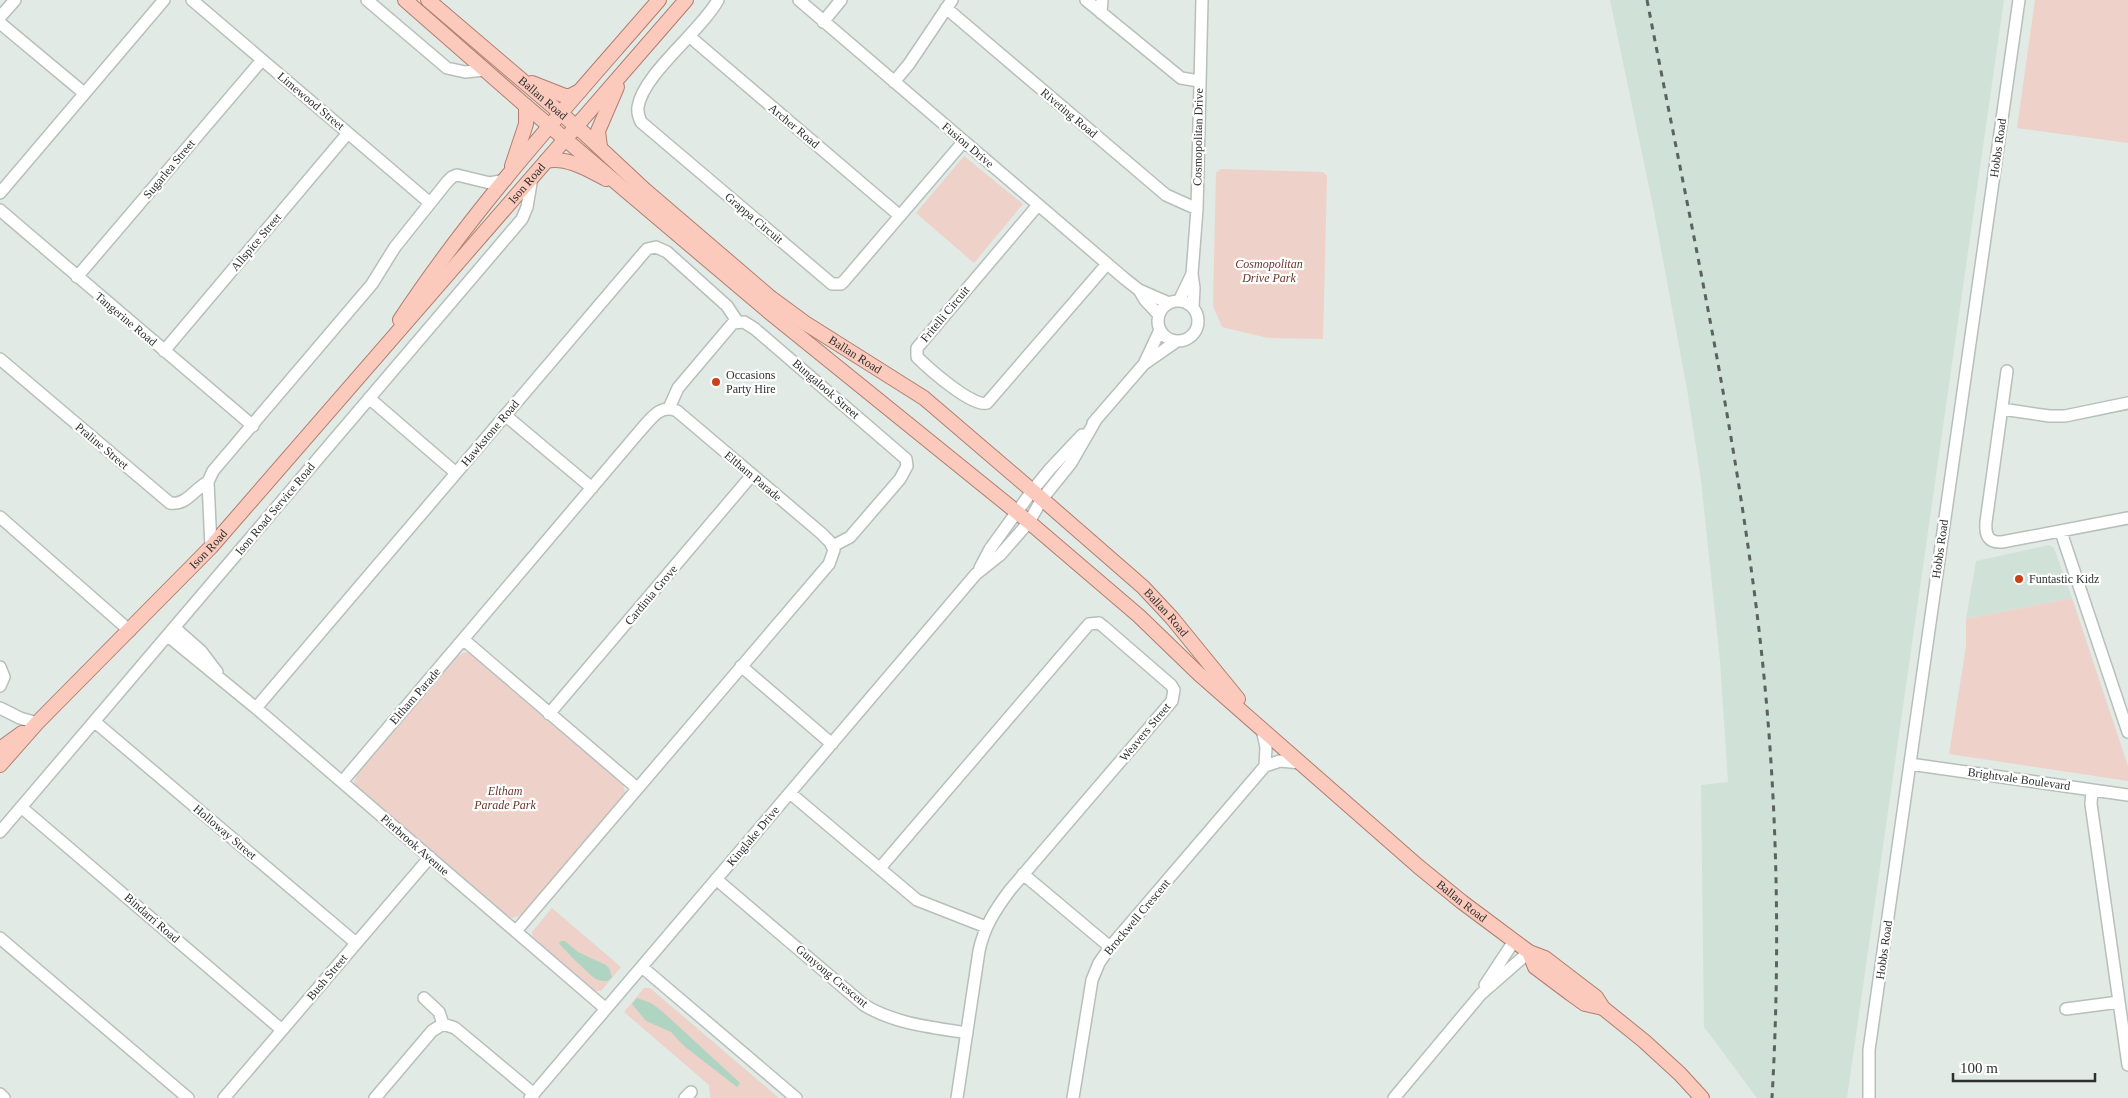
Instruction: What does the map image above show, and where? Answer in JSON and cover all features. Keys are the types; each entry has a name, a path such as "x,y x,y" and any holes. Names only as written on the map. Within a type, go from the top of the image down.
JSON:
{"main road":[{"name":"Ballan Road","path":"405,0 526,106 768,311 1023,518 1139,616 1199,674 1419,867 1529,952 1535,967 1585,1004 1603,1008 1644,1041 1680,1074 1702,1098"},
{"name":"Ballan Road","path":"428,0 576,126 645,190 771,298 805,323 924,398 1143,587 1172,618 1262,729"},
{"name":"Ison Road","path":"369,367 433,269 550,126 659,0"},
{"name":"Ison Road","path":"0,765 38,723 211,547 686,0"},
{"path":"600,147 598,131 616,89 629,67"},
{"path":"514,73 559,94 570,96 581,90"},
{"path":"506,180 523,136 527,118 526,106"},
{"path":"546,161 557,159 565,161 624,188"},
{"name":"Ison Road","path":"0,749 38,723"}],"street":[{"path":"0,17 15,0"},
{"path":"0,193 164,0"},
{"name":"Limewood Street","path":"192,0 430,203"},
{"path":"367,0 447,68 465,72 486,70"},
{"name":"Grappa Circuit","path":"718,0 652,79 639,103 638,116 641,122 656,135 832,284 841,284 845,280 964,141"},
{"name":"Fusion Drive","path":"799,0 1139,290 1145,300 1159,315"},
{"path":"823,22 841,0"},
{"path":"1086,0 1181,78 1199,81"},
{"path":"1101,13 1102,0"},
{"name":"Cosmopolitan Drive","path":"1193,308 1194,288 1192,274 1197,209 1202,0"},
{"name":"Hobbs Road","path":"1869,1098 1869,1050 2019,0"},
{"path":"894,82 909,64 949,4"},
{"name":"Riveting Road","path":"949,4 1166,196 1197,209"},
{"path":"0,23 84,93"},
{"name":"Archer Road","path":"689,36 900,216"},
{"name":"Sugarlea Street","path":"77,277 262,60"},
{"name":"Allspice Street","path":"164,351 348,133"},
{"path":"211,547 208,482 213,471 372,284 395,248 452,177 458,175 490,183 506,180"},
{"name":"Ison Road Service Road","path":"0,832 522,219 527,207 532,177"},
{"name":"Fritelli Circuit","path":"1038,205 916,348 917,357 948,384 979,404 987,403 1107,264"},
{"name":"Tangerine Road","path":"0,210 253,426"},
{"name":"Hawkstone Road","path":"256,708 643,253 651,247 667,252 727,306 737,321"},
{"name":"Cosmopolitan Drive","path":"1174,302 1192,274"},
{"name":"Fusion Drive","path":"1139,290 1174,302"},
{"path":"1023,518 1050,469 1144,364 1177,341 1187,339 1197,327 1198,317 1193,308 1174,302 1159,315 1160,330 1144,364"},
{"path":"669,408 678,388 728,327 737,321"},
{"name":"Bungalook Street","path":"737,321 744,322 755,329 906,459 907,466 900,479 850,537 833,546"},
{"path":"1160,330 1167,338 1177,341"},
{"name":"Praline Street","path":"0,359 170,503 182,502 200,486 208,482"},
{"path":"2007,371 1986,522 1988,538 1994,542 2002,542 2128,518"},
{"path":"369,398 456,473"},
{"path":"2002,409 2049,416 2064,416 2128,403"},
{"name":"Eltham Parade","path":"342,782 661,409 669,408 677,411 827,538 833,546"},
{"path":"506,415 592,488"},
{"path":"1037,495 1071,463 1097,418"},
{"name":"Cardinia Grove","path":"549,714 752,475"},
{"path":"0,518 130,631"},
{"name":"Kinglake Drive","path":"532,1096 976,574 1000,555 1023,518"},
{"path":"2061,532 2128,732"},
{"path":"516,931 829,564 833,556 833,546"},
{"name":"Weavers Street","path":"880,868 1089,624 1099,623 1165,678 1174,690 1172,701 1023,874 998,906 986,927 979,951 957,1098"},
{"name":"Pierbrook Avenue","path":"171,632 207,657 222,682 256,708 606,1009"},
{"path":"464,640 637,788"},
{"path":"741,666 832,744"},
{"path":"0,667 4,677 0,686"},
{"path":"0,708 20,718 38,723"},
{"name":"Holloway Street","path":"94,722 356,943"},
{"path":"1262,729 1266,747 1265,766 1280,761 1301,763"},
{"name":"Brightvale Boulevard","path":"1910,764 2128,795"},
{"name":"Brockwell Crescent","path":"1072,1098 1092,980 1099,963 1265,766"},
{"path":"2092,790 2092,804 2128,1065"},
{"path":"790,793 916,900 986,927"},
{"name":"Bindarri Road","path":"21,807 282,1030"},
{"name":"Bush Street","path":"224,1098 430,857"},
{"path":"1023,874 1110,948"},
{"name":"Gunyong Crescent","path":"716,879 864,1005 877,1013 905,1022 967,1032"},
{"path":"0,938 188,1098"},
{"path":"1481,994 1514,941"},
{"path":"1394,1098 1481,994 1529,952"},
{"path":"642,967 796,1098"},
{"path":"424,998 436,1008 443,1024 455,1028 532,1096"},
{"path":"2066,1009 2119,1002"},
{"path":"375,1098 432,1031 443,1024"},
{"path":"0,1094 4,1098"}],"shaded area":[{"path":"1610,0 2004,0 1847,1098 1757,1098 1704,1027 1701,785 1728,782 1720,661 1701,480 1687,389 1653,206"},
{"name":"Funtastic Kidz","path":"2049,545 2054,548 2072,598 1966,619 1976,561"},
{"path":"565,941 578,952 606,965 612,977 608,981 596,979 565,950 559,943"},
{"path":"637,998 651,1003 663,1012 740,1083 737,1087 684,1046 671,1032 646,1021 632,1004"}],"green space":[{"path":"2035,0 2128,0 2128,143 2017,128"},
{"path":"964,156 1023,204 974,263 916,213"},
{"name":"Cosmopolitan Drive Park","path":"1221,169 1323,172 1327,176 1323,339 1268,338 1222,327 1213,306 1216,173"},
{"path":"2072,598 2128,766 2128,781 1949,754 1966,646 1966,619"},
{"name":"Eltham Parade Park","path":"466,652 475,657 623,783 625,793 522,915 512,918 505,915 359,790 354,783 358,772 455,657"},
{"path":"552,908 621,967 601,991 595,991 533,938 532,932"},
{"path":"644,988 650,988 779,1098 710,1098 709,1085 624,1012"}],"railway":[{"path":"1647,0 1690,215 1730,431 1742,503 1760,640 1767,705 1775,836 1776,967 1772,1098"}],"place":[{"name":"Occasions Party Hire","path":"716,382"},
{"name":"Funtastic Kidz","path":"2019,579"}]}
